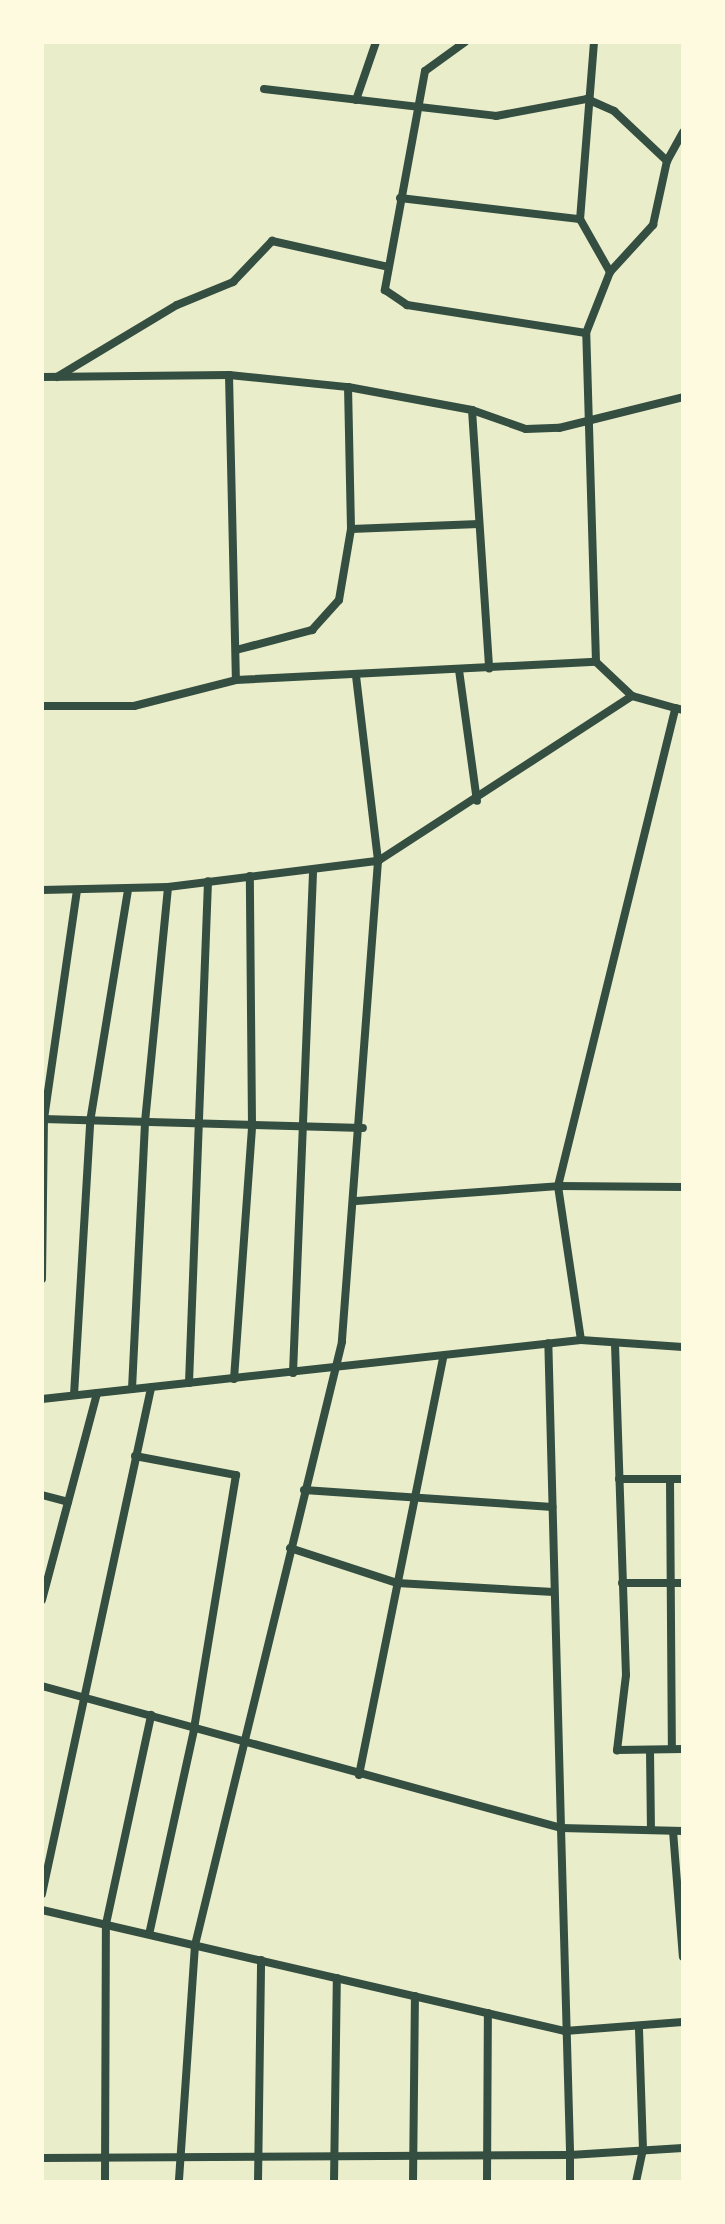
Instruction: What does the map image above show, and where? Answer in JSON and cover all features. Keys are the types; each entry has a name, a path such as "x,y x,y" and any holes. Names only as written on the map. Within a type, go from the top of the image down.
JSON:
{"street":[{"path":"356,100 376,42"},
{"path":"465,42 425,71 385,290 407,305 586,333"},
{"path":"594,42 587,99 580,219 610,272"},
{"path":"264,89 496,116 587,99 614,111 667,161"},
{"path":"581,1340 558,1186 679,709 632,696 596,662 586,417 586,333 610,272 649,235 667,161 683,132"},
{"path":"400,198 580,219"},
{"path":"57,377 177,305 233,282 272,241 388,267"},
{"path":"229,375 236,680"},
{"path":"42,377 229,375 348,387 472,410 526,429 683,397"},
{"path":"236,650 291,639 325,621 339,600 351,529 348,387"},
{"path":"472,410 489,668"},
{"path":"351,529 479,524"},
{"path":"42,706 134,706 236,680 596,662"},
{"path":"459,670 477,801"},
{"path":"179,2182 195,1945 334,1369 356,1201 378,861 356,676"},
{"path":"42,890 168,887 250,876 313,873 378,861 477,801 632,696"},
{"path":"293,1373 313,873"},
{"path":"234,1379 252,1126 250,876"},
{"path":"189,1383 208,881"},
{"path":"132,1389 145,1122 168,887"},
{"path":"42,1279 43,1119 77,890"},
{"path":"74,1395 90,1122 128,890"},
{"path":"43,1119 363,1128"},
{"path":"356,1201 558,1186 683,1187"},
{"path":"42,1399 581,1340 683,1347"},
{"path":"548,1343 570,2182"},
{"path":"615,1344 626,1675 617,1750 683,1749"},
{"path":"359,1775 443,1357"},
{"path":"42,1894 88,1700 151,1388"},
{"path":"42,1600 97,1393"},
{"path":"135,1456 236,1475 194,1730 149,1934"},
{"path":"619,1479 683,1479"},
{"path":"670,1479 672,1749"},
{"path":"304,1490 414,1500 552,1507"},
{"path":"42,1495 68,1502"},
{"path":"290,1548 397,1583 554,1592"},
{"path":"622,1583 683,1583"},
{"path":"42,1686 561,1828 678,1831 683,1957"},
{"path":"105,2182 106,1924 151,1715"},
{"path":"650,1750 651,1830"},
{"path":"42,1910 565,2031 639,2029 683,2022"},
{"path":"258,2182 261,1960"},
{"path":"334,2182 337,1978"},
{"path":"413,2182 415,1996"},
{"path":"487,2182 488,2013"},
{"path":"636,2182 643,2150 639,2029"},
{"path":"42,2158 570,2155 683,2148"}]}
